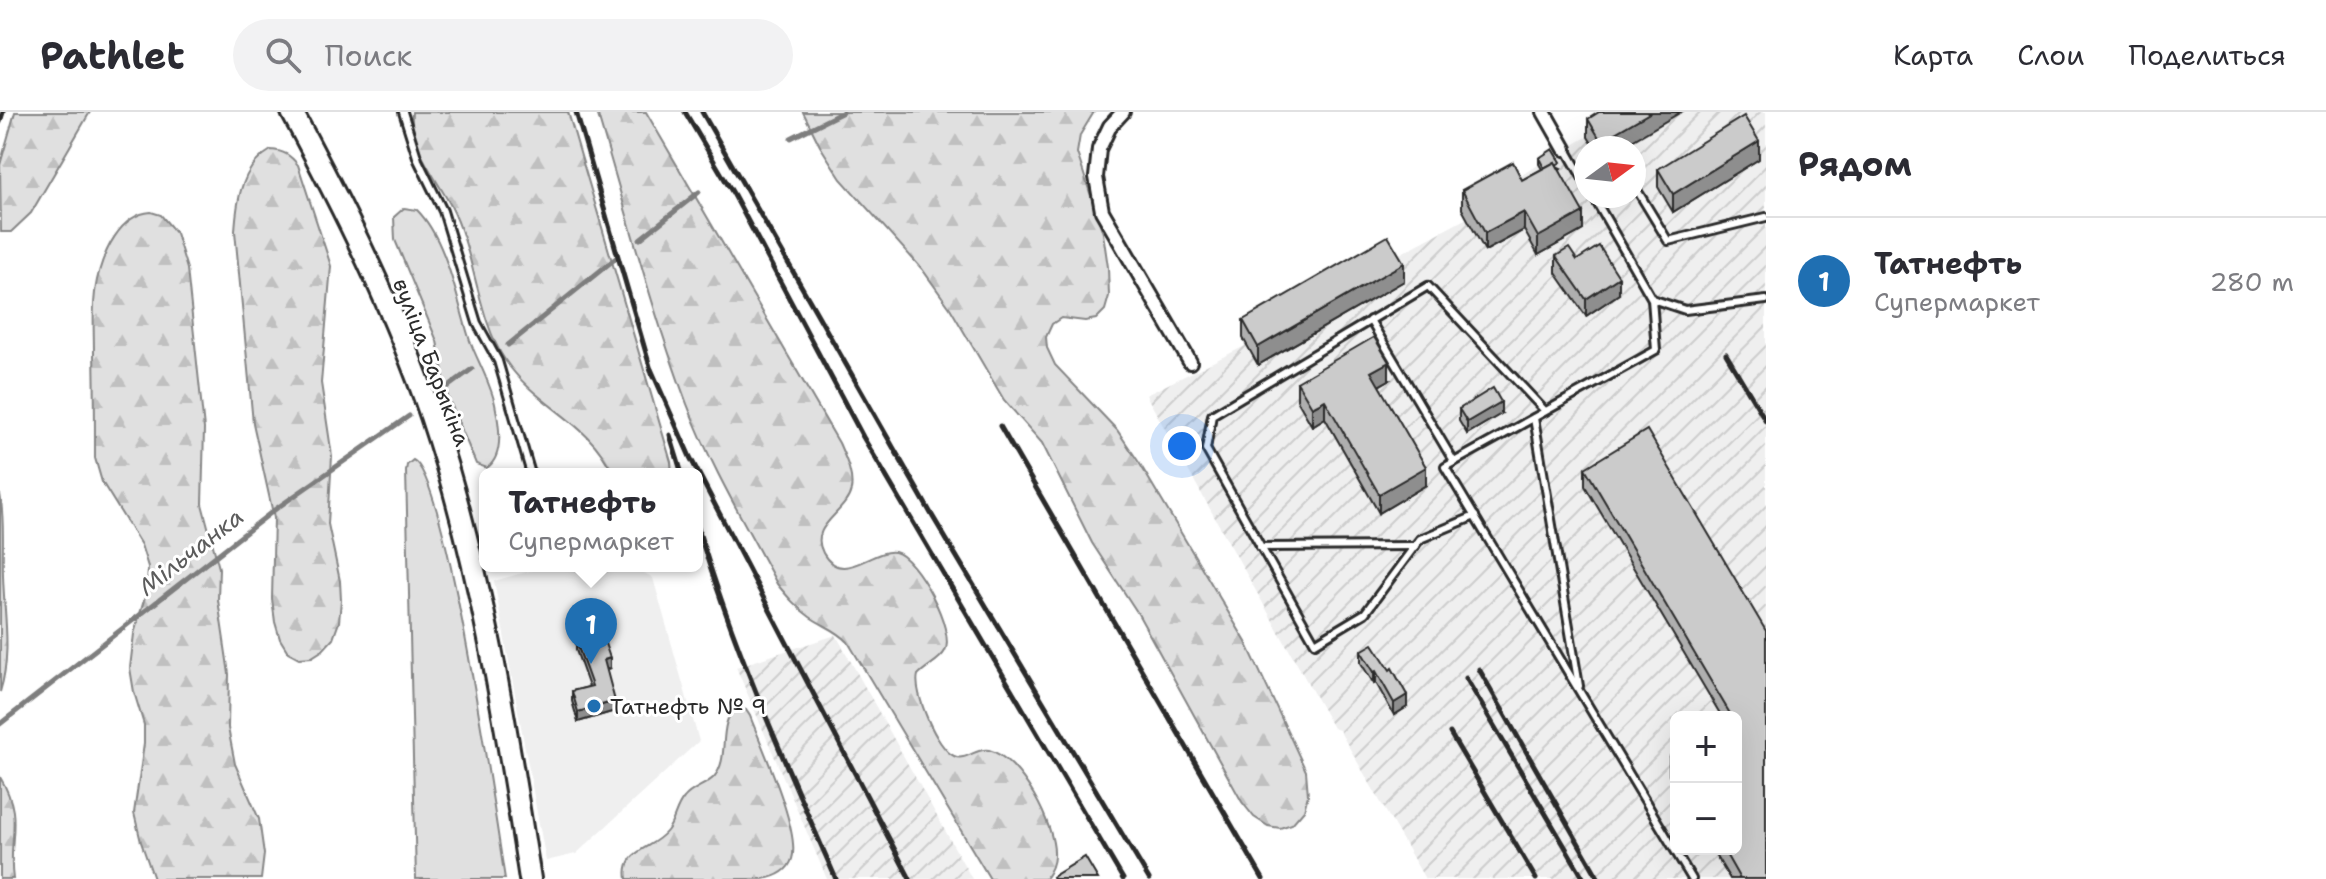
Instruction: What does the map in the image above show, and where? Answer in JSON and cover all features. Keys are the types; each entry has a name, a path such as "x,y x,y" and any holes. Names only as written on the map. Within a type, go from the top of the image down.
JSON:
{"main road":[{"name":"вуліца Барыкіна","path":"292,112 348,222 421,387 478,560"},
{"name":"вуліца Барыкіна","path":"480,572 530,879"}],"street":[{"path":"1123,112 1110,126 1099,149 1096,177 1102,211 1190,362"},
{"path":"1544,112 1565,149"}],"lane":[{"path":"403,112 418,160 443,211 477,323 498,361 529,468"},
{"path":"1565,149 1574,164"},
{"path":"1646,205 1668,241 1766,217"},
{"path":"1600,208 1652,299 1656,350 1445,467 1692,879"},
{"path":"1475,516 1420,539 1365,613 1315,643 1206,449 1212,415 1428,286 1545,411"},
{"path":"1652,299 1685,310 1766,300"},
{"path":"1370,320 1454,462"},
{"path":"1534,418 1580,693"},
{"path":"1260,547 1415,546"}],"shaded area":[{"path":"1630,112 1766,112 1766,879 1425,879 1339,730 1333,728 1146,395 1245,346 1243,338 1467,218 1462,209 1574,144 1574,208 1646,208 1646,136 1588,136"},
{"path":"526,572 643,572 653,578 699,741 576,854 546,861 494,581"},
{"path":"836,635 972,879 827,879 736,667"}],"green space":[{"path":"15,112 90,112 31,213 11,232 1,232 0,165"},
{"path":"412,112 568,112 672,468 610,468 590,440 532,390 505,360 482,306 459,224 419,149 412,125"},
{"path":"597,112 646,112 839,443 852,484 848,498 820,535 823,553 831,563 848,567 886,552 895,552 913,566 923,580 940,612 947,641 943,655 918,675 919,694 928,719 940,743 954,756 963,757 989,750 1001,756 1024,779 1042,811 1053,843 1053,862 1045,879 990,879 848,642 805,613 777,584 718,473 687,404 650,295"},
{"path":"803,112 1094,112 1080,135 1077,153 1103,233 1109,296 1105,310 1096,319 1061,318 1052,324 1046,337 1047,348 1055,365 1117,430 1246,642 1306,771 1308,795 1304,810 1292,824 1280,828 1268,826 1254,817 1242,802 1137,612 1092,543 1042,443 1004,400 950,308 922,269 841,179"},
{"path":"271,150 286,154 298,165 331,266 321,383 332,456 328,524 341,600 339,622 333,639 312,657 299,658 288,652 275,622 272,599 274,518 253,423 235,231 242,185 253,165"},
{"path":"404,208 417,210 444,254 470,341 493,396 499,438 496,455 487,468 476,464 448,397 437,341 395,240 394,217"},
{"path":"151,212 161,215 176,233 187,269 204,429 202,504 219,568 218,600 229,674 228,728 235,764 259,819 264,854 261,879 154,879 134,813 144,725 130,668 134,634 147,590 148,567 141,545 102,482 95,458 94,307 100,269 115,237 130,220"},
{"path":"413,460 426,480 455,585 505,879 416,879 406,471"},
{"path":"0,494 6,663 0,692"},
{"path":"736,708 746,710 750,716 786,810 793,846 790,864 780,873 763,879 627,879 629,862 634,856 667,831 684,798 714,777 722,760 727,723"},
{"path":"0,777 14,817 13,879 0,879"}],"building":[{"path":"1599,112 1651,112 1610,136 1598,136 1588,119"},
{"path":"1744,116 1759,141 1673,194 1658,169"},
{"path":"1553,149 1561,162 1544,168 1539,158"},
{"path":"1513,162 1522,180 1555,162 1574,196 1574,208 1581,208 1583,212 1538,237 1524,212 1485,233 1462,190"},
{"path":"1388,236 1404,263 1258,347 1243,320"},
{"path":"1599,246 1619,277 1586,299 1556,256 1569,248 1577,260"},
{"path":"1374,337 1389,362 1371,372 1426,467 1379,494 1325,400 1312,407 1297,382"},
{"path":"1493,388 1501,402 1467,422 1459,409"},
{"path":"1647,430 1766,631 1766,879 1740,879 1726,855 1742,855 1742,711 1728,711 1585,468"},
{"path":"601,632 610,658 604,660 615,701 578,712 572,691 592,686 576,641"},
{"path":"1373,644 1390,670 1392,668 1407,695 1394,703 1361,651"},
{"path":"1085,857 1098,879 1053,879 1052,877"}],"waterway":[{"name":"Мільчанка","path":"791,138 843,112"},
{"name":"Мільчанка","path":"640,239 699,192"},
{"name":"Мільчанка","path":"508,345 616,258"},
{"name":"Мільчанка","path":"442,391 472,369"},
{"name":"Мільчанка","path":"0,724 277,508 409,416"}],"railway":[{"path":"0,122 3,112"},
{"path":"576,112 653,377"},
{"path":"685,112 734,195 863,437 1123,879"},
{"path":"702,112 933,517 1149,879"},
{"path":"1726,354 1766,421"},
{"path":"651,369 696,468"},
{"path":"1000,426 1263,879"},
{"path":"670,435 680,468"},
{"path":"703,482 910,879"},
{"path":"703,544 743,660 836,879"},
{"path":"1479,669 1599,879"},
{"path":"1466,678 1584,879"},
{"path":"1450,733 1536,879"}],"place":[{"name":"Татнефть","path":"591,664"},
{"name":"Татнефть № 9","path":"594,706"}]}
